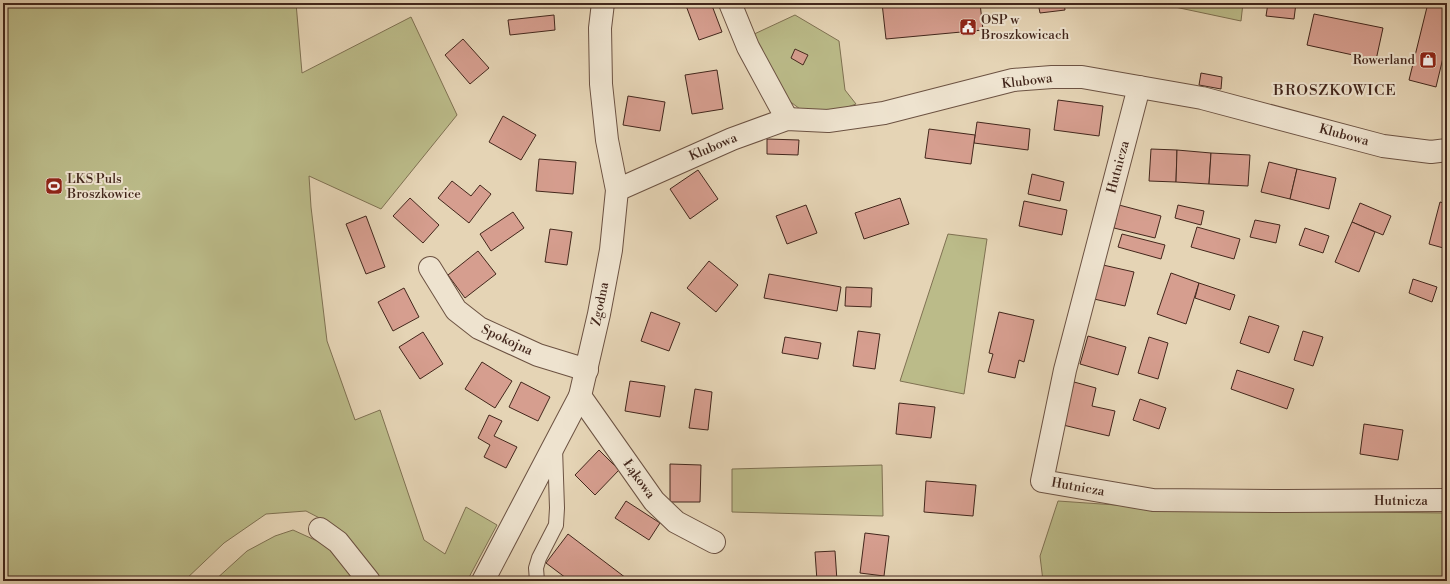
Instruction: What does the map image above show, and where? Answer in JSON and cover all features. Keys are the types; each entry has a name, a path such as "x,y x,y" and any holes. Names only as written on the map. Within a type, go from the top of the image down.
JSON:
{"street":[{"name":"Zgodna","path":"483,581 580,396 587,370 611,250 617,190 607,140 601,84 600,28 603,3"},
{"path":"730,3 748,47 787,119"},
{"name":"Klubowa","path":"617,190 732,139 787,119 828,121 884,114 1013,80 1052,77 1082,77 1202,98 1383,146 1431,152 1447,150"},
{"name":"Hutnicza","path":"1139,87 1065,370 1042,481 1153,500 1447,500"},
{"name":"Spokojna","path":"430,268 456,310 479,328 538,355 587,370"},
{"name":"Łąkowa","path":"580,396 654,501 676,522 714,542"},
{"path":"320,529 338,542 369,581"}],"lane":[{"path":"537,581 536,568 539,558 556,525 557,508 555,445"}],"green space":[{"path":"3,3 296,3 302,73 411,17 457,115 381,209 309,176 311,207 327,341 355,420 380,410 424,540 445,554 466,507 497,525 467,581 364,581 335,526 306,511 266,514 224,543 184,581 3,581"},
{"path":"1156,3 1243,3 1241,21"},
{"path":"795,15 839,41 845,90 856,104 831,113 800,109 780,94 750,36"},
{"path":"948,234 987,239 964,394 900,381"},
{"path":"882,465 883,516 732,512 732,469"},
{"path":"1058,501 1188,510 1447,513 1447,581 1043,581 1040,556"},
{"path":"293,530 326,545 357,581 214,581 247,551 275,536"}],"building":[{"path":"685,3 711,3 722,32 699,40"},
{"path":"882,3 980,3 983,30 886,39"},
{"path":"1038,3 1064,3 1065,10 1040,13"},
{"path":"1268,3 1296,3 1294,19 1266,16"},
{"name":"Rowerland","path":"1428,3 1447,3 1447,41 1436,87 1409,80"},
{"path":"1314,14 1383,28 1376,60 1307,45"},
{"path":"554,15 555,30 510,35 508,20"},
{"path":"463,39 489,68 470,84 445,55"},
{"path":"795,49 808,55 803,65 791,58"},
{"path":"717,70 723,109 692,114 685,75"},
{"path":"1201,73 1222,77 1221,89 1199,85"},
{"path":"628,96 665,102 660,131 623,125"},
{"path":"1058,100 1103,106 1099,136 1054,130"},
{"path":"503,116 536,135 521,160 489,142"},
{"path":"977,122 1030,129 1028,150 974,143"},
{"path":"929,129 975,135 971,164 925,158"},
{"path":"767,139 799,140 798,155 767,154"},
{"path":"1151,149 1177,150 1176,182 1149,181"},
{"path":"1177,150 1211,153 1209,184 1176,182"},
{"path":"1211,153 1250,155 1248,186 1209,184"},
{"path":"539,159 576,162 573,194 536,191"},
{"path":"1269,162 1297,169 1290,199 1261,192"},
{"path":"1297,169 1336,178 1329,209 1290,199"},
{"path":"698,170 718,199 690,219 670,189"},
{"path":"1032,174 1064,182 1060,201 1028,194"},
{"path":"452,181 471,196 480,185 491,194 469,223 438,198"},
{"path":"410,198 439,225 423,243 393,216"},
{"path":"900,198 909,224 864,239 855,213"},
{"path":"1024,201 1067,210 1062,235 1019,226"},
{"path":"1440,202 1447,204 1447,249 1429,244"},
{"path":"1360,203 1391,216 1383,235 1352,222"},
{"path":"806,205 817,233 787,244 776,216"},
{"path":"1119,205 1161,216 1155,238 1114,228"},
{"path":"1178,205 1204,211 1201,225 1175,218"},
{"path":"513,212 524,228 491,251 480,234"},
{"path":"366,216 385,267 366,274 346,224"},
{"path":"1255,220 1280,225 1276,243 1250,237"},
{"path":"1352,222 1375,232 1359,272 1335,262"},
{"path":"1197,227 1240,239 1234,259 1191,247"},
{"path":"1305,228 1329,236 1323,253 1299,245"},
{"path":"550,229 572,232 567,265 545,262"},
{"path":"1122,234 1165,245 1161,259 1118,247"},
{"path":"478,251 496,274 465,298 448,275"},
{"path":"709,261 738,285 716,312 687,288"},
{"path":"1103,265 1134,272 1125,306 1094,299"},
{"path":"1171,273 1199,283 1186,324 1157,314"},
{"path":"769,274 841,287 837,311 764,298"},
{"path":"1413,279 1437,287 1432,302 1409,293"},
{"path":"1199,283 1235,295 1230,310 1195,298"},
{"path":"846,287 872,288 871,307 845,306"},
{"path":"404,288 419,317 393,331 378,302"},
{"path":"651,312 680,323 669,351 641,341"},
{"path":"999,312 1034,320 1024,362 1019,360 1015,378 988,372 993,354 989,353"},
{"path":"1249,316 1279,326 1269,353 1240,343"},
{"path":"858,331 880,334 875,369 853,366"},
{"path":"1303,331 1323,337 1313,366 1294,360"},
{"path":"423,332 443,364 420,379 399,347"},
{"path":"1088,336 1126,347 1118,375 1080,364"},
{"path":"785,337 821,343 818,359 782,353"},
{"path":"1149,337 1168,343 1158,379 1138,373"},
{"path":"482,362 512,381 495,408 465,389"},
{"path":"1237,370 1294,389 1287,409 1231,389"},
{"path":"630,381 665,386 660,417 625,411"},
{"path":"521,382 550,397 538,421 509,407"},
{"path":"1074,382 1096,388 1092,406 1115,411 1109,436 1063,425"},
{"path":"695,389 712,392 708,430 689,428"},
{"path":"1140,399 1166,408 1159,429 1133,420"},
{"path":"899,403 935,407 931,438 896,434"},
{"path":"489,415 502,421 494,436 517,447 506,468 484,457 490,445 478,438"},
{"path":"1364,424 1403,430 1398,460 1360,454"},
{"path":"599,450 619,470 595,495 575,475"},
{"path":"670,464 701,465 700,502 670,502"},
{"path":"926,481 976,485 973,516 924,512"},
{"path":"626,501 660,523 649,540 615,518"},
{"path":"865,533 889,536 884,576 860,573"},
{"path":"568,534 626,578 624,581 570,581 546,563"},
{"path":"835,551 837,581 817,581 815,552"}],"place":[{"name":"OSP w Broszkowicach","path":"968,27"},
{"name":"Rowerland","path":"1428,60"},
{"name":"LKS Puls Broszkowice","path":"54,186"}],"district":[{"name":"BROSZKOWICE","path":"1335,90"}]}
